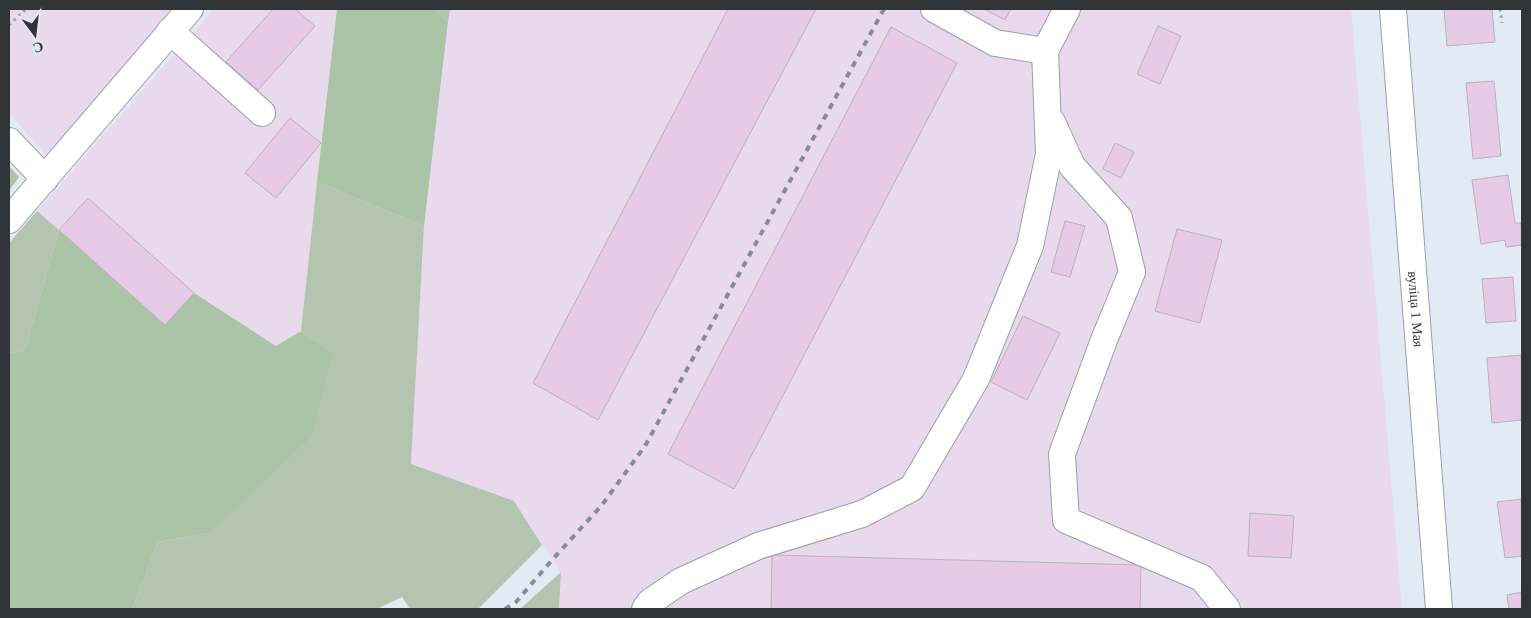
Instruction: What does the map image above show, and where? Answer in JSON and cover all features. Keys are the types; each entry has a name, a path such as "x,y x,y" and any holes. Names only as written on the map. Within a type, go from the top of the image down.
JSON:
{"street":[{"path":"9,220 190,9"},
{"path":"934,9 995,43 1045,52"},
{"path":"645,609 650,602 681,581 758,546 862,514 912,488 976,379 1030,246 1049,154 1045,52 1067,9"},
{"name":"вуліца 1 Мая","path":"1393,9 1439,609"},
{"path":"170,31 262,113"},
{"path":"1047,113 1072,166 1120,218 1132,272 1104,340 1062,454 1066,520 1202,578 1227,609"},
{"path":"9,141 45,179"}],"path":[{"path":"9,25 26,9"},
{"path":"1500,9 1502,23"}],"shaded area":[{"path":"9,9 173,9 46,155 9,113"},
{"path":"214,9 337,9 301,331 276,346 194,294 165,325 37,211"},
{"path":"450,9 1351,9 1402,609 559,609 561,572 514,501 411,464 424,226"}],"green space":[{"path":"337,9 434,9 448,22 424,226 317,182"},
{"path":"434,9 450,9 448,22"},
{"path":"9,166 19,177 9,191"},
{"path":"317,182 424,226 411,464 514,501 542,545 478,609 410,609 402,597 377,609 132,609 158,542 209,533 333,352 301,331"},
{"path":"37,211 59,230 25,350 9,354 9,243"},
{"path":"59,230 165,325 194,293 276,346 301,331 333,352 312,436 209,533 158,542 132,609 9,609 9,354 25,350"},
{"path":"561,572 559,609 520,609"}],"building":[{"path":"273,9 295,9 315,26 258,90 226,62"},
{"path":"728,9 816,9 598,420 533,383"},
{"path":"984,9 1011,9 1005,20"},
{"path":"1444,9 1492,9 1495,42 1447,46"},
{"path":"1158,26 1181,36 1160,84 1137,74"},
{"path":"891,27 957,63 734,489 668,454"},
{"path":"1494,81 1501,156 1473,159 1466,83"},
{"path":"290,118 321,143 276,198 245,173"},
{"path":"1115,143 1134,152 1121,178 1103,169"},
{"path":"1508,175 1515,223 1521,223 1522,245 1506,247 1505,240 1481,244 1472,180"},
{"path":"88,198 194,293 165,325 59,230"},
{"path":"1065,221 1085,226 1070,277 1051,272"},
{"path":"1177,229 1222,240 1200,323 1155,311"},
{"path":"1513,277 1516,321 1486,323 1482,279"},
{"path":"1023,316 1060,333 1027,400 991,382"},
{"path":"1522,355 1522,420 1492,423 1487,358"},
{"path":"1522,499 1522,556 1505,558 1497,502"},
{"path":"1250,513 1294,516 1291,558 1248,556"},
{"path":"772,555 1141,565 1140,609 771,609"},
{"path":"1522,592 1522,609 1509,609 1507,595"}],"railway":[{"path":"505,609 516,602 602,505 645,446 884,9"}]}
